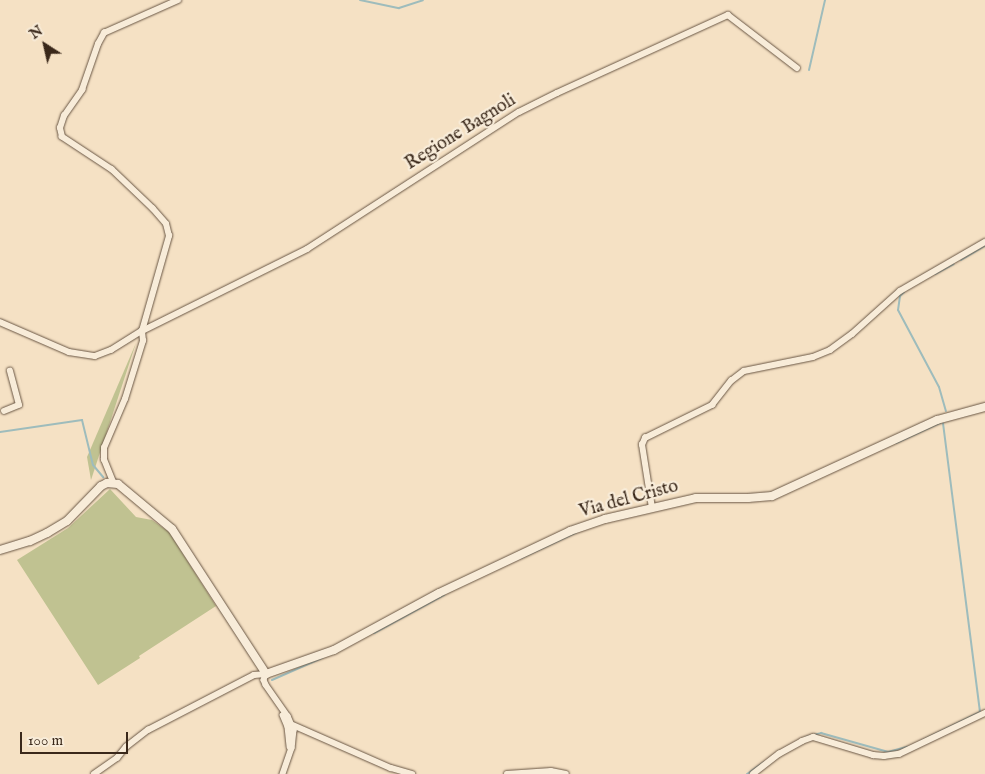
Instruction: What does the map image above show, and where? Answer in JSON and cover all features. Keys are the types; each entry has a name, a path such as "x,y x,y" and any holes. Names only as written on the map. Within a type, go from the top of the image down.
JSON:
{"street":[{"path":"178,0 104,33 82,90 64,116 60,128 62,137 112,170 153,209 166,224 169,236 142,331 143,341 125,399 104,448 104,460 113,482 172,528 266,674"},
{"name":"Regione Bagnoli","path":"142,331 308,249 528,108 728,16 797,68"},
{"path":"652,508 642,446 645,438 712,405 731,381 744,371 813,357 830,350 859,328 900,290 985,242"},
{"path":"0,322 68,352 95,356 112,350 142,331"},
{"path":"4,411 18,405 10,371"},
{"name":"Via del Cristo","path":"266,674 334,650 439,593 570,531 605,518 696,498 772,496 937,420 985,407"},
{"path":"0,550 30,541 67,521 101,486 113,482"},
{"path":"266,674 264,680 266,685 293,725 391,768 412,774"},
{"path":"94,774 117,758 126,747 148,730 254,675 266,674"},
{"path":"278,704 288,727 289,756"},
{"path":"753,774 779,754 813,737 873,755 899,754 985,713"},
{"path":"283,774 294,737 293,725"},
{"path":"507,774 551,771 566,774"}],"green space":[{"path":"136,343 91,480 87,457"},
{"path":"110,489 136,517 152,520 169,532 216,606 98,685 17,560 68,528"}],"waterway":[{"path":"360,0 399,8 423,0"},
{"path":"809,70 825,0"},
{"path":"961,260 984,246"},
{"path":"935,274 954,264"},
{"path":"904,292 900,296 898,310 939,387 946,411"},
{"path":"0,432 82,420 93,465 103,477"},
{"path":"896,443 942,422"},
{"path":"921,741 980,712 943,423"},
{"path":"521,558 575,533"},
{"path":"374,633 444,595"},
{"path":"272,680 322,658"},
{"path":"806,737 821,733 888,752 907,747"},
{"path":"747,774 764,762"}]}
